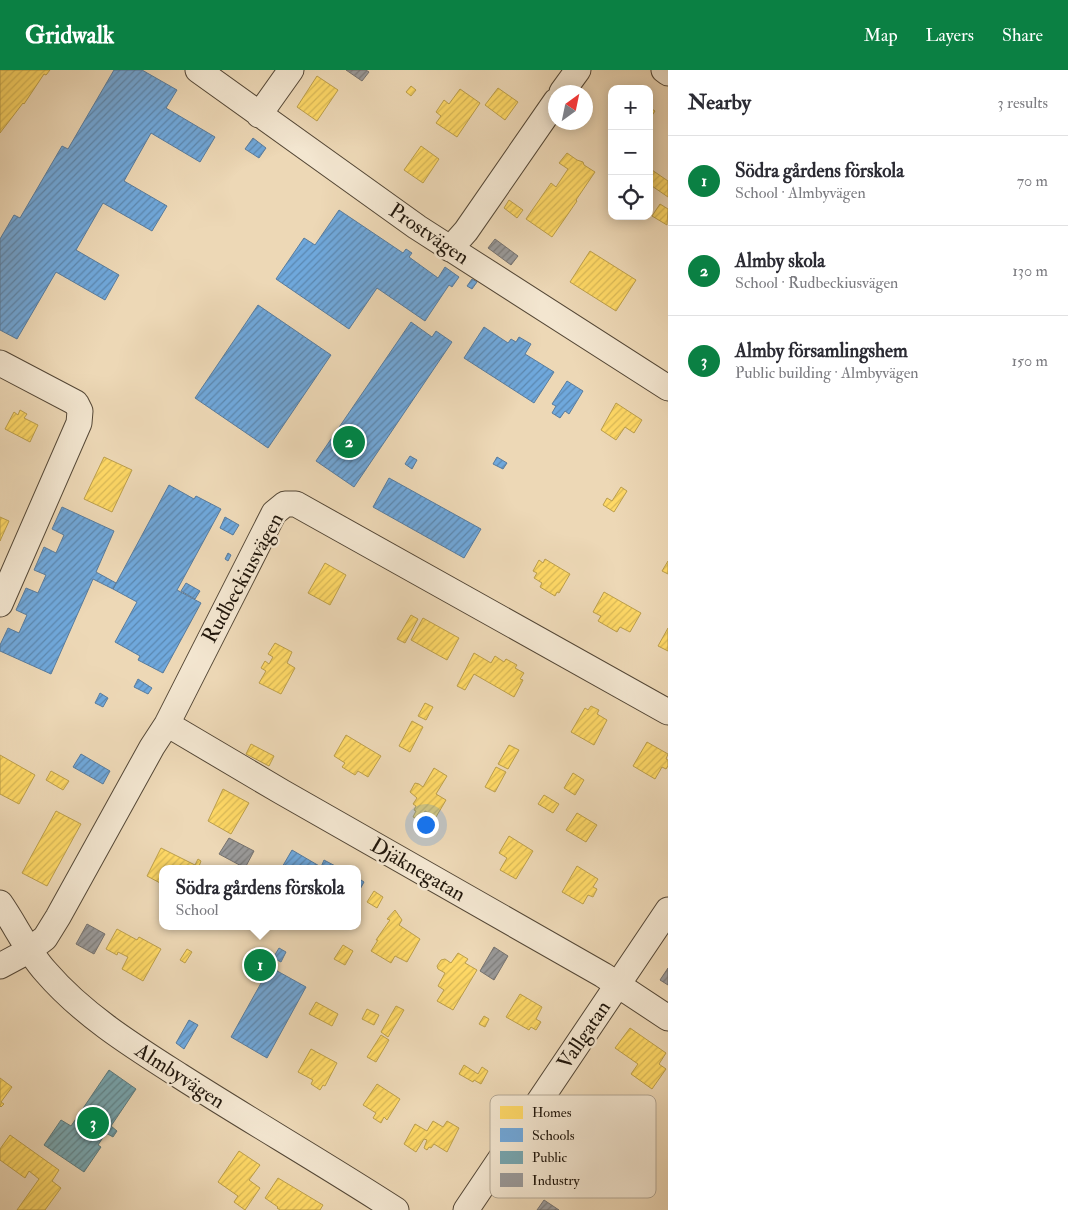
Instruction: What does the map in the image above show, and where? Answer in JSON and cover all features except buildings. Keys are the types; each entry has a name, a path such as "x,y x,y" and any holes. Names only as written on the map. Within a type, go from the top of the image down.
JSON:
{"street":[{"name":"Prostvägen","path":"198,70 450,249 668,388"},
{"path":"259,114 291,70"},
{"path":"567,85 578,70"},
{"path":"664,70 668,73"},
{"path":"450,249 466,231 548,113"},
{"path":"0,363 76,403 80,410 78,423 0,604"},
{"name":"Rudbeckiusvägen","path":"0,966 45,938 58,917 152,747 167,724 274,513 285,504 296,504 668,712"},
{"name":"Djäknegatan","path":"167,724 618,984 668,1018"},
{"name":"Almbyvägen","path":"0,903 28,950 46,973 67,994 129,1044 243,1117 396,1210"},
{"name":"Vallgatan","path":"543,1095 668,910"},
{"name":"Vallgatan","path":"466,1210 490,1174"}],"place":[{"name":"Almby skola","path":"349,442"},
{"name":"Södra gårdens förskola","path":"260,965"},
{"name":"Almby församlingshem","path":"93,1123"}]}
